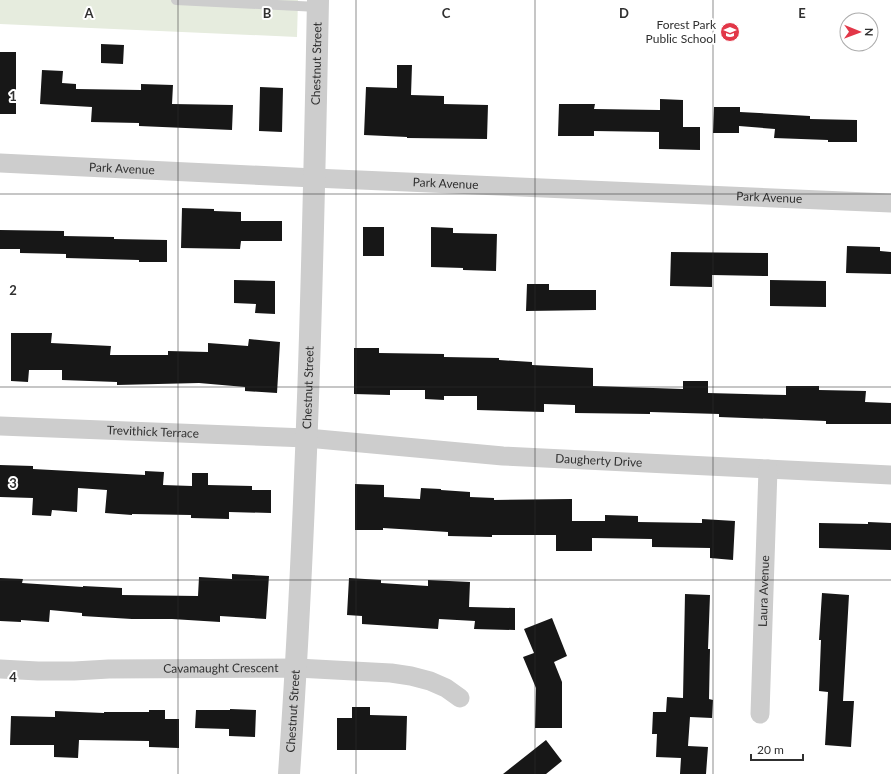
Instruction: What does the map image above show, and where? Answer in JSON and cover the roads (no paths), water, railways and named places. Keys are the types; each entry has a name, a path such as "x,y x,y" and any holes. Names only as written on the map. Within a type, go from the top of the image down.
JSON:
{"street":[{"name":"Chestnut Street","path":"289,774 297,668 307,438 318,4"},
{"name":"Park Avenue","path":"0,163 891,204"},
{"name":"Trevithick Terrace","path":"0,426 307,438"},
{"name":"Daugherty Drive","path":"307,438 502,456 891,475"},
{"name":"Laura Avenue","path":"760,714 768,469"},
{"name":"Cavamaught Crescent","path":"0,669 74,671 109,669 297,668 390,673 430,681 446,688 460,698"}],"lane":[{"path":"176,0 318,4"}],"place":[{"name":"Forest Park Public School","path":"730,32"}]}
